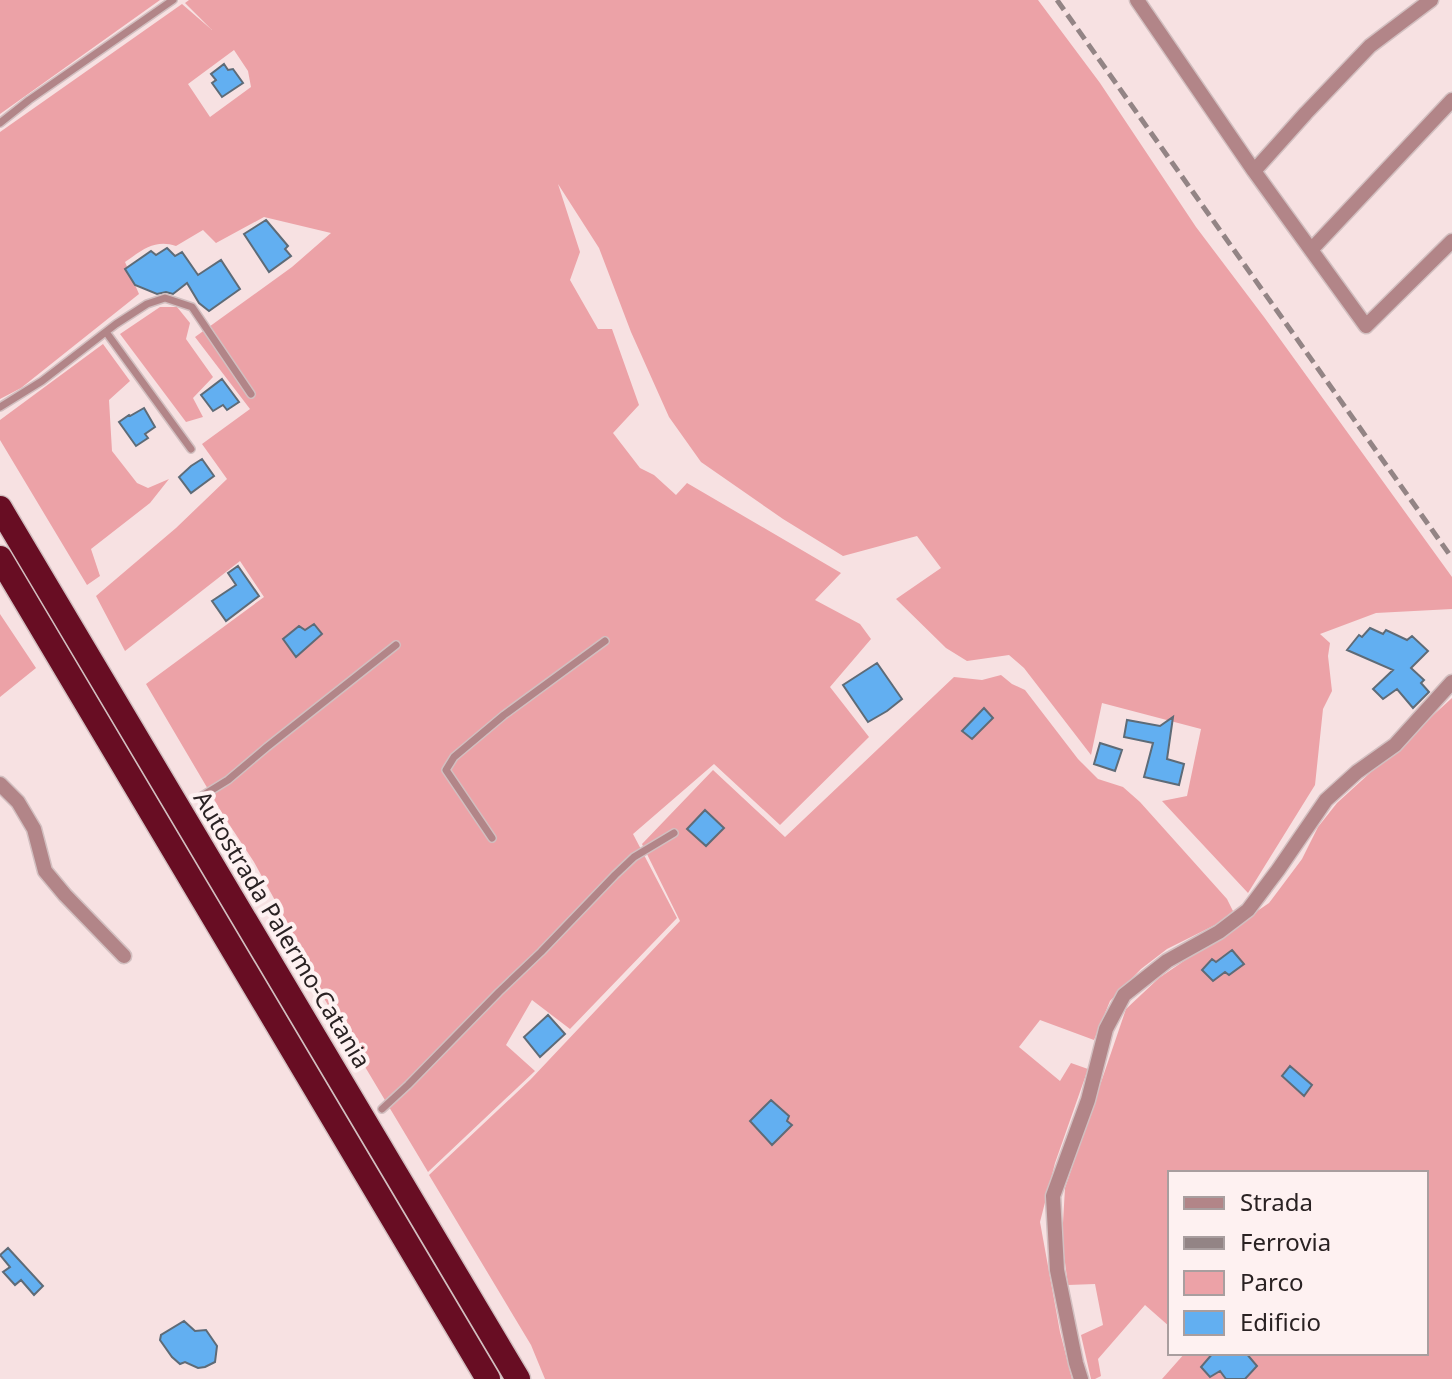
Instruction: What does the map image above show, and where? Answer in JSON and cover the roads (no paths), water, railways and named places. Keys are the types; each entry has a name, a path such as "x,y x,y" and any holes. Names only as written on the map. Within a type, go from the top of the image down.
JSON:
{"highway":[{"name":"Autostrada Palermo-Catania","path":"0,508 518,1379"},
{"path":"0,558 488,1379"}],"street":[{"path":"1137,0 1254,171 1366,326 1452,241"},
{"path":"1254,171 1370,46 1431,0"},
{"path":"1311,250 1452,100"},
{"path":"1081,1379 1057,1270 1053,1196 1088,1100 1106,1029 1124,995 1167,961 1219,932 1248,910 1326,800 1357,772 1395,745 1452,682"},
{"path":"0,784 18,802 34,829 45,871 124,956"}],"lane":[{"path":"0,123 173,0"},
{"path":"0,407 42,381 147,304 165,298 192,307 251,394"},
{"path":"106,332 191,449"},
{"path":"492,838 446,770 454,757 504,715 605,641"},
{"path":"202,796 228,780 396,645"},
{"path":"382,1109 634,857 674,833"}],"railway":[{"path":"1057,0 1452,558"}]}
